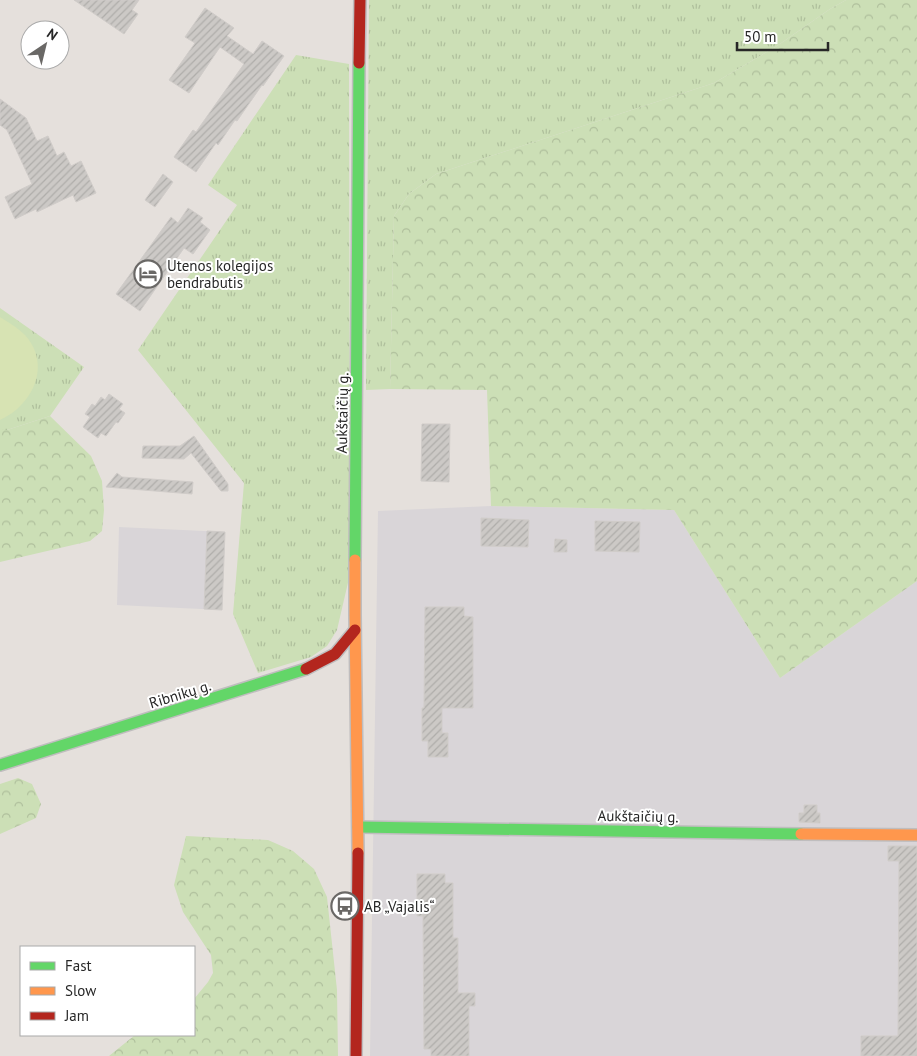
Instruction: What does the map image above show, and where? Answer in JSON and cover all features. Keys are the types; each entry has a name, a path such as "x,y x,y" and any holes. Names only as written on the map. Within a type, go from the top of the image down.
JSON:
{"street":[{"name":"Aukštaičių g.","path":"356,1056 358,826 355,630 360,0"},
{"name":"Ribnikų g.","path":"0,765 308,669 335,654 355,630"},
{"name":"Aukštaičių g.","path":"358,826 917,835"}],"shaded area":[{"path":"491,506 674,510 780,678 917,581 917,1056 370,1056 378,511"},
{"path":"119,527 225,532 222,610 117,605"}],"green space":[{"path":"369,0 846,0 777,46 714,83 436,174 409,194 394,216 390,389 366,390"},
{"path":"846,0 917,0 917,581 780,678 674,510 491,506 487,390 390,389 394,216 409,194 436,174 714,83 777,46"},
{"path":"296,55 349,64 350,574 337,630 327,646 311,657 258,673 233,614 244,483 138,350 237,205 208,185"},
{"path":"0,308 84,367 50,416 7,430 0,430"},
{"path":"0,317 22,332 31,343 35,352 38,370 33,388 22,404 0,420"},
{"path":"50,416 91,456 102,481 104,510 102,531 90,541 0,562 0,430 7,430"},
{"path":"18,778 32,784 41,804 36,818 0,834 0,784"},
{"path":"186,836 268,840 293,851 314,869 327,897 337,990 338,1056 109,1056 134,1036 195,1036 195,998 213,973 211,955 183,912 174,885"}],"building":[{"path":"74,0 139,0 132,10 138,14 124,34"},
{"path":"205,8 234,28 227,36 253,54 262,41 284,56 237,121 235,120 218,145 216,143 196,172 174,157 193,130 196,132 244,64 220,47 189,93 169,80 195,43 185,37"},
{"path":"0,99 26,118 37,141 48,136 57,156 64,152 71,166 81,161 96,193 76,202 73,195 37,212 36,209 15,219 5,197 32,184 7,130 0,125"},
{"path":"163,174 173,182 155,207 145,200"},
{"name":"Utenos kolegijos bendrabutis","path":"188,208 203,218 200,222 210,230 193,254 184,248 140,311 116,294 171,217 178,223"},
{"path":"109,394 123,404 119,409 125,413 106,436 101,433 98,438 83,427 90,417 85,414 92,404 95,406 101,397 105,400"},
{"path":"422,424 450,424 449,482 421,481"},
{"path":"194,436 228,484 228,491 221,491 191,453 184,459 142,458 143,446 180,446"},
{"path":"117,473 122,477 193,482 192,494 106,487"},
{"path":"481,518 529,520 528,547 481,546"},
{"path":"595,521 640,522 639,552 595,551"},
{"path":"207,531 225,532 222,610 204,609"},
{"path":"555,539 567,540 567,552 554,552"},
{"path":"425,607 464,607 464,616 473,617 473,708 442,708 442,733 448,733 448,757 428,757 428,741 422,741"},
{"path":"804,805 817,805 817,813 820,813 820,823 799,822 799,813 804,813"},
{"path":"888,846 917,846 917,1056 861,1056 861,1036 898,1036 899,861 888,861"},
{"path":"417,874 445,874 445,883 453,883 453,938 458,938 458,993 475,993 475,1006 469,1006 469,1056 431,1056 431,1049 424,1049 423,916 417,916"}],"traffic: fast":[{"path":"355,560 359,63"},
{"path":"0,765 306,669"},
{"path":"358,827 801,834"}],"traffic: slow":[{"path":"355,560 358,853"},
{"path":"801,834 917,835"}],"traffic: jam":[{"path":"359,63 360,0"},
{"path":"306,669 335,654 355,630"},
{"path":"356,1056 358,853"}],"place":[{"name":"Utenos kolegijos bendrabutis","path":"148,274"},
{"name":"AB „Vajalis“","path":"345,906"}]}
